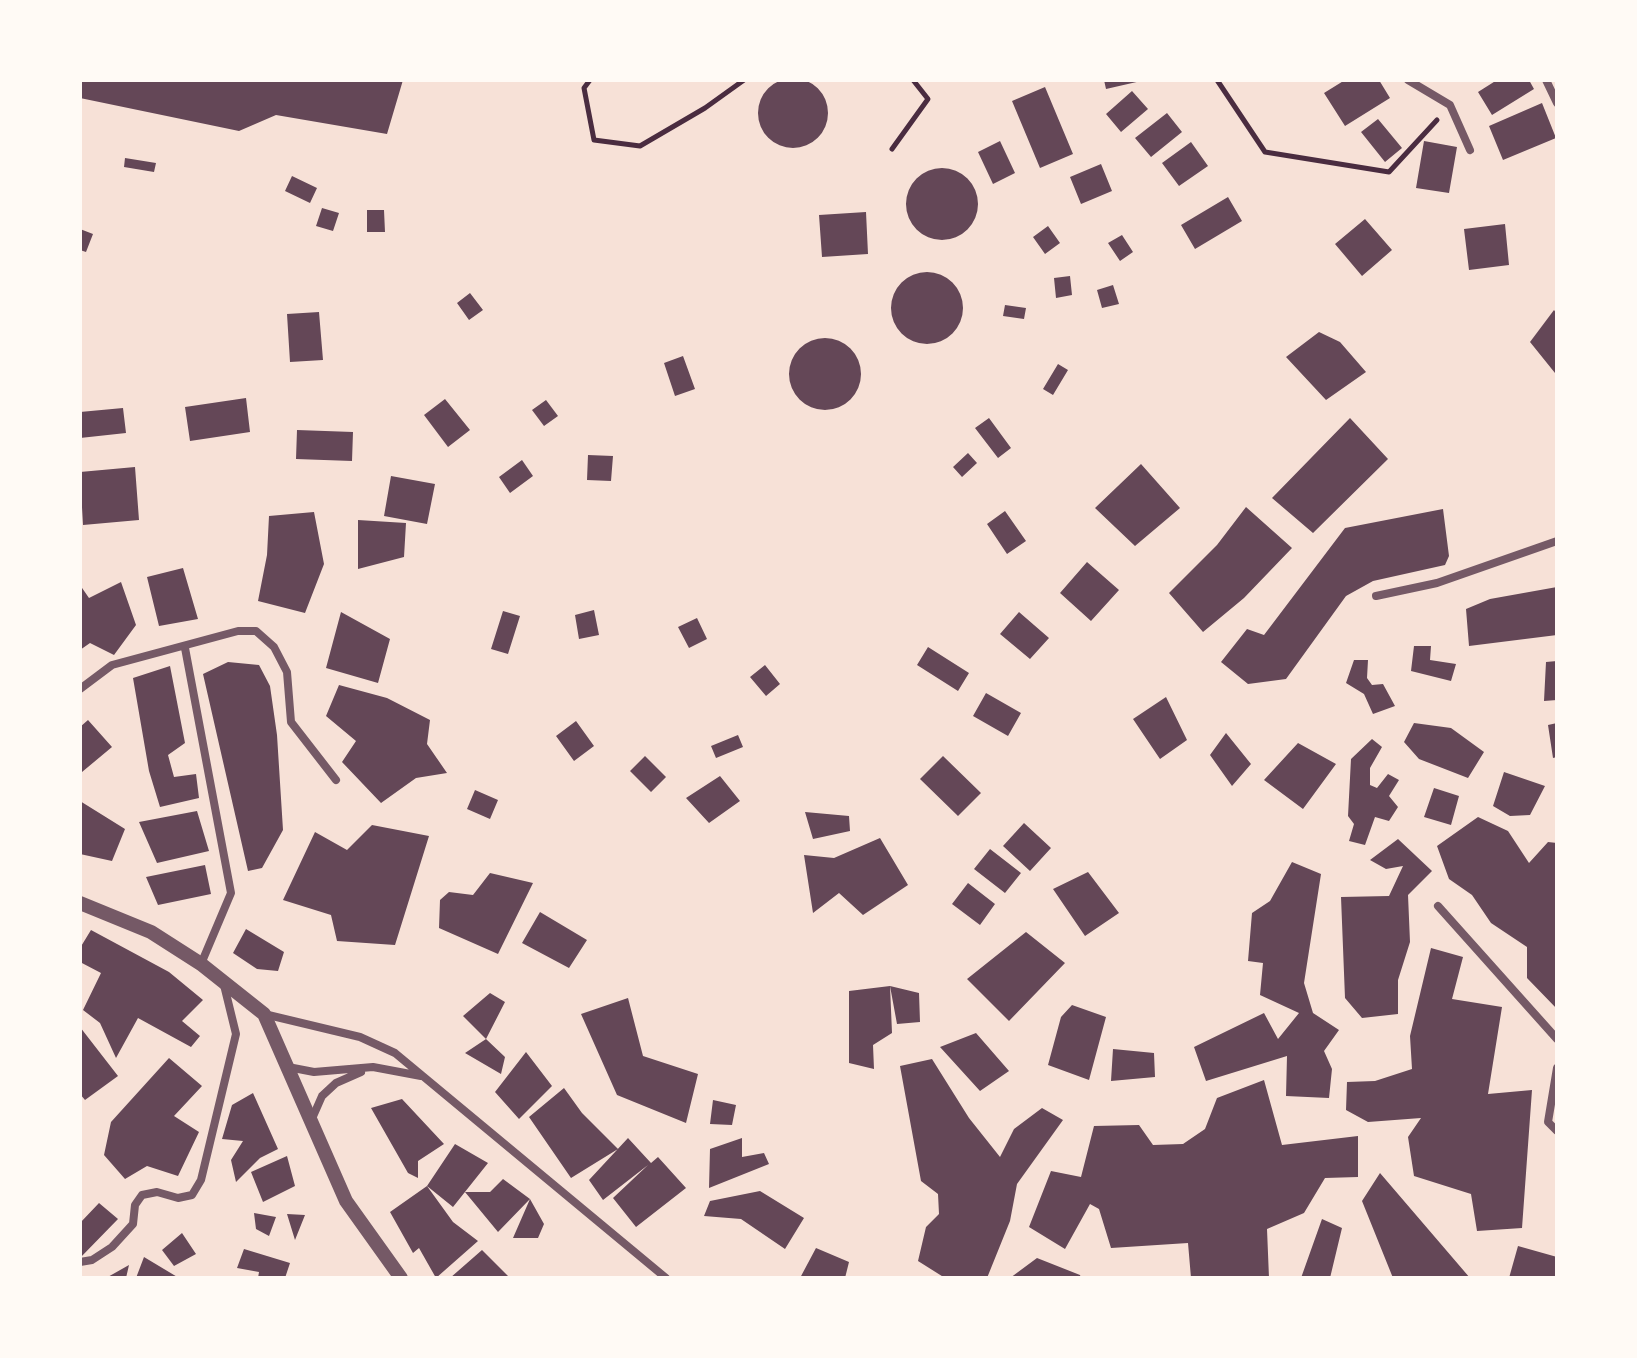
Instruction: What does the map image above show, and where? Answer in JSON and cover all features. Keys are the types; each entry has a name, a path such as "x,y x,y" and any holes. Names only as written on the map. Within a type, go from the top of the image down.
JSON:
{"street":[{"path":"1408,80 1450,105 1470,150"},
{"path":"1546,80 1557,103"},
{"path":"1376,596 1437,583 1557,541"},
{"path":"80,689 112,665 185,648 238,631 256,631 274,647 287,672 291,722 336,780"},
{"path":"185,648 231,893 201,964"},
{"path":"80,903 151,932 201,964 264,1014 360,1037 395,1053 666,1278"},
{"path":"1438,906 1557,1039"},
{"path":"80,1262 92,1260 112,1247 133,1224 135,1205 142,1195 157,1192 178,1198 192,1195 201,1180 236,1034 223,981"},
{"path":"264,1014 346,1201 401,1278"},
{"path":"288,1067 327,1072 373,1067 399,1069 430,1079"},
{"path":"310,1122 322,1096 336,1083 373,1067"},
{"path":"1557,1068 1548,1122 1557,1131"}],"path":[{"path":"590,80 584,88 594,140 640,146 705,108 744,80"},
{"path":"892,149 928,99 913,80"},
{"path":"1217,80 1265,152 1389,172 1450,105"}],"building":[{"path":"800,78 822,93 828,113 826,127 818,138 807,146 786,148 768,138 760,127 758,106 768,88 779,80"},
{"path":"80,80 403,80 387,134 276,115 239,131 80,98"},
{"path":"1104,80 1141,80 1141,81 1106,89"},
{"path":"1345,80 1379,80 1390,98 1345,126 1324,93"},
{"path":"1497,80 1529,80 1534,89 1492,115 1478,92"},
{"path":"1045,87 1073,154 1040,168 1012,101"},
{"path":"1132,91 1148,109 1121,132 1106,114"},
{"path":"1542,103 1556,138 1503,160 1489,126"},
{"path":"1167,113 1182,132 1151,157 1135,138"},
{"path":"1378,119 1402,148 1385,162 1361,132"},
{"path":"1000,141 1015,173 993,184 978,152"},
{"path":"1424,141 1457,147 1449,193 1416,188"},
{"path":"1191,142 1208,166 1179,186 1162,163"},
{"path":"125,158 156,163 154,172 124,167"},
{"path":"1101,164 1112,191 1081,204 1070,177"},
{"path":"942,168 962,174 972,184 978,204 972,224 962,234 942,240 922,234 912,224 906,204 912,184 922,174"},
{"path":"292,176 317,188 310,203 285,191"},
{"path":"1228,197 1242,221 1195,249 1181,225"},
{"path":"322,208 339,213 333,231 316,226"},
{"path":"367,210 384,210 385,232 367,232"},
{"path":"866,212 868,254 822,257 819,215"},
{"path":"1365,219 1392,250 1362,276 1335,244"},
{"path":"1505,224 1509,265 1469,270 1464,229"},
{"path":"1048,226 1060,243 1045,254 1033,237"},
{"path":"80,229 93,234 86,252 80,250"},
{"path":"1122,235 1133,252 1120,261 1108,243"},
{"path":"927,272 947,278 957,288 963,308 957,328 947,338 927,344 907,338 897,328 891,308 897,288 907,278"},
{"path":"1070,276 1072,295 1056,298 1054,278"},
{"path":"1113,285 1119,304 1102,308 1097,290"},
{"path":"470,293 483,310 469,320 457,303"},
{"path":"1005,305 1026,308 1024,319 1003,316"},
{"path":"1554,310 1557,314 1555,373 1530,342"},
{"path":"319,312 323,360 290,362 287,314"},
{"path":"1319,332 1340,342 1366,372 1326,400 1286,357"},
{"path":"825,338 845,344 855,354 861,374 855,394 845,404 825,410 805,404 795,394 789,374 795,354 805,344"},
{"path":"683,356 695,389 675,396 664,363"},
{"path":"1058,364 1068,370 1053,395 1043,389"},
{"path":"246,398 250,432 190,441 185,407"},
{"path":"445,399 470,430 448,447 424,415"},
{"path":"546,400 558,416 544,426 532,410"},
{"path":"123,408 126,433 80,438 80,412"},
{"path":"989,418 1011,448 998,458 975,428"},
{"path":"1350,418 1388,459 1313,533 1272,498"},
{"path":"297,430 353,432 352,461 296,459"},
{"path":"968,453 977,463 962,477 953,467"},
{"path":"588,455 613,456 611,481 587,480"},
{"path":"522,460 533,476 510,493 499,477"},
{"path":"1141,464 1180,508 1135,546 1095,508"},
{"path":"135,467 139,520 83,525 80,472"},
{"path":"391,476 435,484 427,524 384,516"},
{"path":"1246,507 1292,548 1244,598 1203,632 1169,593 1217,545"},
{"path":"1443,509 1449,556 1445,565 1373,581 1346,596 1286,679 1248,684 1221,662 1247,629 1264,635 1345,528"},
{"path":"1005,511 1026,541 1007,554 987,524"},
{"path":"314,512 324,564 305,613 258,601 267,555 269,516"},
{"path":"358,520 406,523 404,557 358,569"},
{"path":"1087,562 1119,590 1091,621 1060,593"},
{"path":"183,568 198,619 159,626 147,577"},
{"path":"121,582 136,625 114,655 90,643 80,650 80,585 89,598"},
{"path":"1557,587 1557,635 1469,646 1466,609 1490,599"},
{"path":"594,610 599,635 579,639 575,615"},
{"path":"503,611 520,616 508,654 491,649"},
{"path":"341,612 390,639 378,683 326,668"},
{"path":"1019,612 1049,638 1030,659 1000,634"},
{"path":"697,618 707,639 689,648 678,627"},
{"path":"1414,646 1431,646 1430,660 1456,664 1451,681 1411,671"},
{"path":"928,647 969,673 958,691 917,665"},
{"path":"1354,660 1368,660 1367,678 1372,685 1383,684 1395,706 1373,714 1364,694 1346,683"},
{"path":"1557,661 1557,700 1544,701 1546,662"},
{"path":"228,662 259,665 270,686 277,735 283,830 262,868 248,871 203,674"},
{"path":"765,665 780,684 766,696 750,677"},
{"path":"170,666 185,743 168,755 174,777 196,774 199,798 160,807 149,771 133,678"},
{"path":"339,685 387,698 430,720 427,744 447,773 416,778 381,803 342,762 356,741 326,716"},
{"path":"986,693 1021,713 1008,736 973,716"},
{"path":"1166,697 1187,740 1160,759 1133,719"},
{"path":"88,720 112,747 82,772 80,727"},
{"path":"576,721 594,746 574,761 556,736"},
{"path":"1414,723 1451,728 1484,752 1468,778 1419,759 1404,742"},
{"path":"1557,723 1557,757 1553,758 1548,725"},
{"path":"1226,733 1251,764 1232,786 1210,755"},
{"path":"738,735 743,747 716,758 711,746"},
{"path":"1372,739 1382,747 1370,768 1370,785 1377,788 1388,774 1399,780 1389,796 1398,807 1389,821 1375,817 1365,845 1349,841 1354,824 1348,816 1351,759"},
{"path":"1298,743 1336,764 1303,809 1264,780"},
{"path":"645,756 666,777 651,792 630,771"},
{"path":"943,756 981,793 958,816 920,779"},
{"path":"1504,772 1545,786 1530,815 1510,816 1493,806"},
{"path":"720,776 740,801 709,823 686,798"},
{"path":"1434,788 1459,796 1451,825 1424,817"},
{"path":"475,790 498,800 490,819 467,809"},
{"path":"80,801 125,829 112,861 80,854"},
{"path":"197,811 209,851 157,863 139,822"},
{"path":"805,812 849,816 850,831 813,839"},
{"path":"1478,817 1508,831 1529,863 1548,842 1557,843 1557,1009 1527,978 1527,947 1491,923 1472,895 1449,879 1437,846"},
{"path":"1024,823 1051,848 1030,871 1003,846"},
{"path":"372,825 429,836 395,945 337,941 331,915 283,900 315,832 347,850"},
{"path":"880,838 908,885 863,915 839,893 813,913 804,855 834,858"},
{"path":"1398,839 1432,871 1408,895 1410,942 1398,980 1398,1014 1362,1018 1345,998 1341,897 1389,896 1403,866 1386,869 1370,860"},
{"path":"990,849 1021,873 1005,893 974,869"},
{"path":"1292,862 1321,874 1304,983 1313,1013 1339,1030 1324,1051 1332,1069 1329,1098 1286,1096 1287,1056 1206,1081 1194,1047 1264,1013 1278,1039 1299,1013 1260,995 1263,963 1248,961 1252,913 1270,901"},
{"path":"205,865 211,894 158,905 146,877"},
{"path":"1088,872 1119,913 1085,936 1053,889"},
{"path":"490,873 533,883 498,954 439,928 440,900 449,892 473,895"},
{"path":"968,883 995,904 980,925 952,904"},
{"path":"540,912 587,940 569,968 522,943"},
{"path":"246,929 284,952 278,971 257,969 233,953"},
{"path":"91,930 169,972 203,1000 182,1021 200,1036 191,1047 138,1018 116,1058 100,1023 83,1010 101,973 80,962 80,948"},
{"path":"1026,932 1065,963 1009,1021 967,979"},
{"path":"1431,948 1463,957 1452,999 1502,1007 1488,1094 1532,1090 1522,1228 1477,1231 1471,1194 1414,1176 1408,1137 1421,1118 1368,1122 1346,1110 1347,1082 1375,1081 1412,1069 1410,1036"},
{"path":"890,986 919,993 920,1022 897,1024"},
{"path":"890,986 892,1033 873,1045 874,1069 849,1063 849,991"},
{"path":"490,993 505,1002 486,1039 463,1016"},
{"path":"628,998 643,1056 698,1074 686,1123 617,1095 581,1014"},
{"path":"1072,1005 1106,1017 1089,1080 1048,1065 1061,1017"},
{"path":"80,1027 118,1076 85,1100 80,1094"},
{"path":"976,1033 1009,1071 980,1091 940,1047"},
{"path":"486,1039 505,1057 501,1074 465,1053"},
{"path":"1113,1049 1154,1053 1155,1077 1111,1081"},
{"path":"526,1052 552,1086 519,1119 495,1092"},
{"path":"169,1058 202,1086 174,1116 199,1132 178,1176 147,1166 125,1179 104,1155 111,1122"},
{"path":"932,1059 969,1118 1000,1157 1014,1129 1042,1108 1063,1120 1017,1184 1010,1221 987,1278 945,1278 918,1261 926,1227 939,1214 938,1194 921,1181 900,1066"},
{"path":"1264,1080 1282,1145 1358,1136 1358,1177 1325,1178 1304,1213 1267,1229 1269,1278 1191,1278 1188,1243 1111,1248 1099,1209 1090,1204 1065,1249 1029,1227 1051,1171 1081,1177 1094,1126 1139,1125 1153,1145 1183,1144 1205,1129 1217,1098"},
{"path":"564,1088 582,1113 618,1149 571,1178 529,1117"},
{"path":"253,1093 278,1149 260,1158 236,1182 231,1160 243,1141 222,1139 232,1105"},
{"path":"402,1099 444,1144 418,1161 418,1178 408,1173 371,1108"},
{"path":"713,1100 736,1105 732,1125 710,1124"},
{"path":"628,1138 651,1163 658,1157 686,1188 636,1227 613,1198 648,1165 603,1200 589,1180"},
{"path":"742,1138 742,1157 764,1153 769,1164 709,1188 710,1149"},
{"path":"455,1144 488,1163 453,1207 427,1186"},
{"path":"287,1156 295,1186 263,1202 251,1172"},
{"path":"1380,1173 1470,1278 1393,1278 1362,1201"},
{"path":"503,1179 530,1199 498,1232 465,1192 490,1192"},
{"path":"427,1186 453,1222 478,1241 436,1278 419,1248 413,1253 390,1212"},
{"path":"760,1191 804,1218 785,1249 741,1219 704,1216 710,1201"},
{"path":"530,1199 544,1224 538,1238 513,1238"},
{"path":"99,1203 118,1219 80,1258 80,1223"},
{"path":"254,1213 276,1217 269,1236 256,1229"},
{"path":"287,1214 305,1215 295,1240"},
{"path":"1322,1219 1342,1228 1330,1278 1301,1278"},
{"path":"182,1233 196,1254 174,1266 162,1250"},
{"path":"1518,1246 1557,1257 1557,1278 1509,1278"},
{"path":"816,1248 849,1262 845,1278 800,1278"},
{"path":"244,1249 290,1263 285,1278 258,1278 259,1272 237,1268"},
{"path":"482,1250 510,1278 450,1278"},
{"path":"144,1257 179,1278 136,1278"},
{"path":"1037,1258 1080,1275 1081,1278 1010,1278"},
{"path":"129,1265 126,1278 106,1278"}]}
